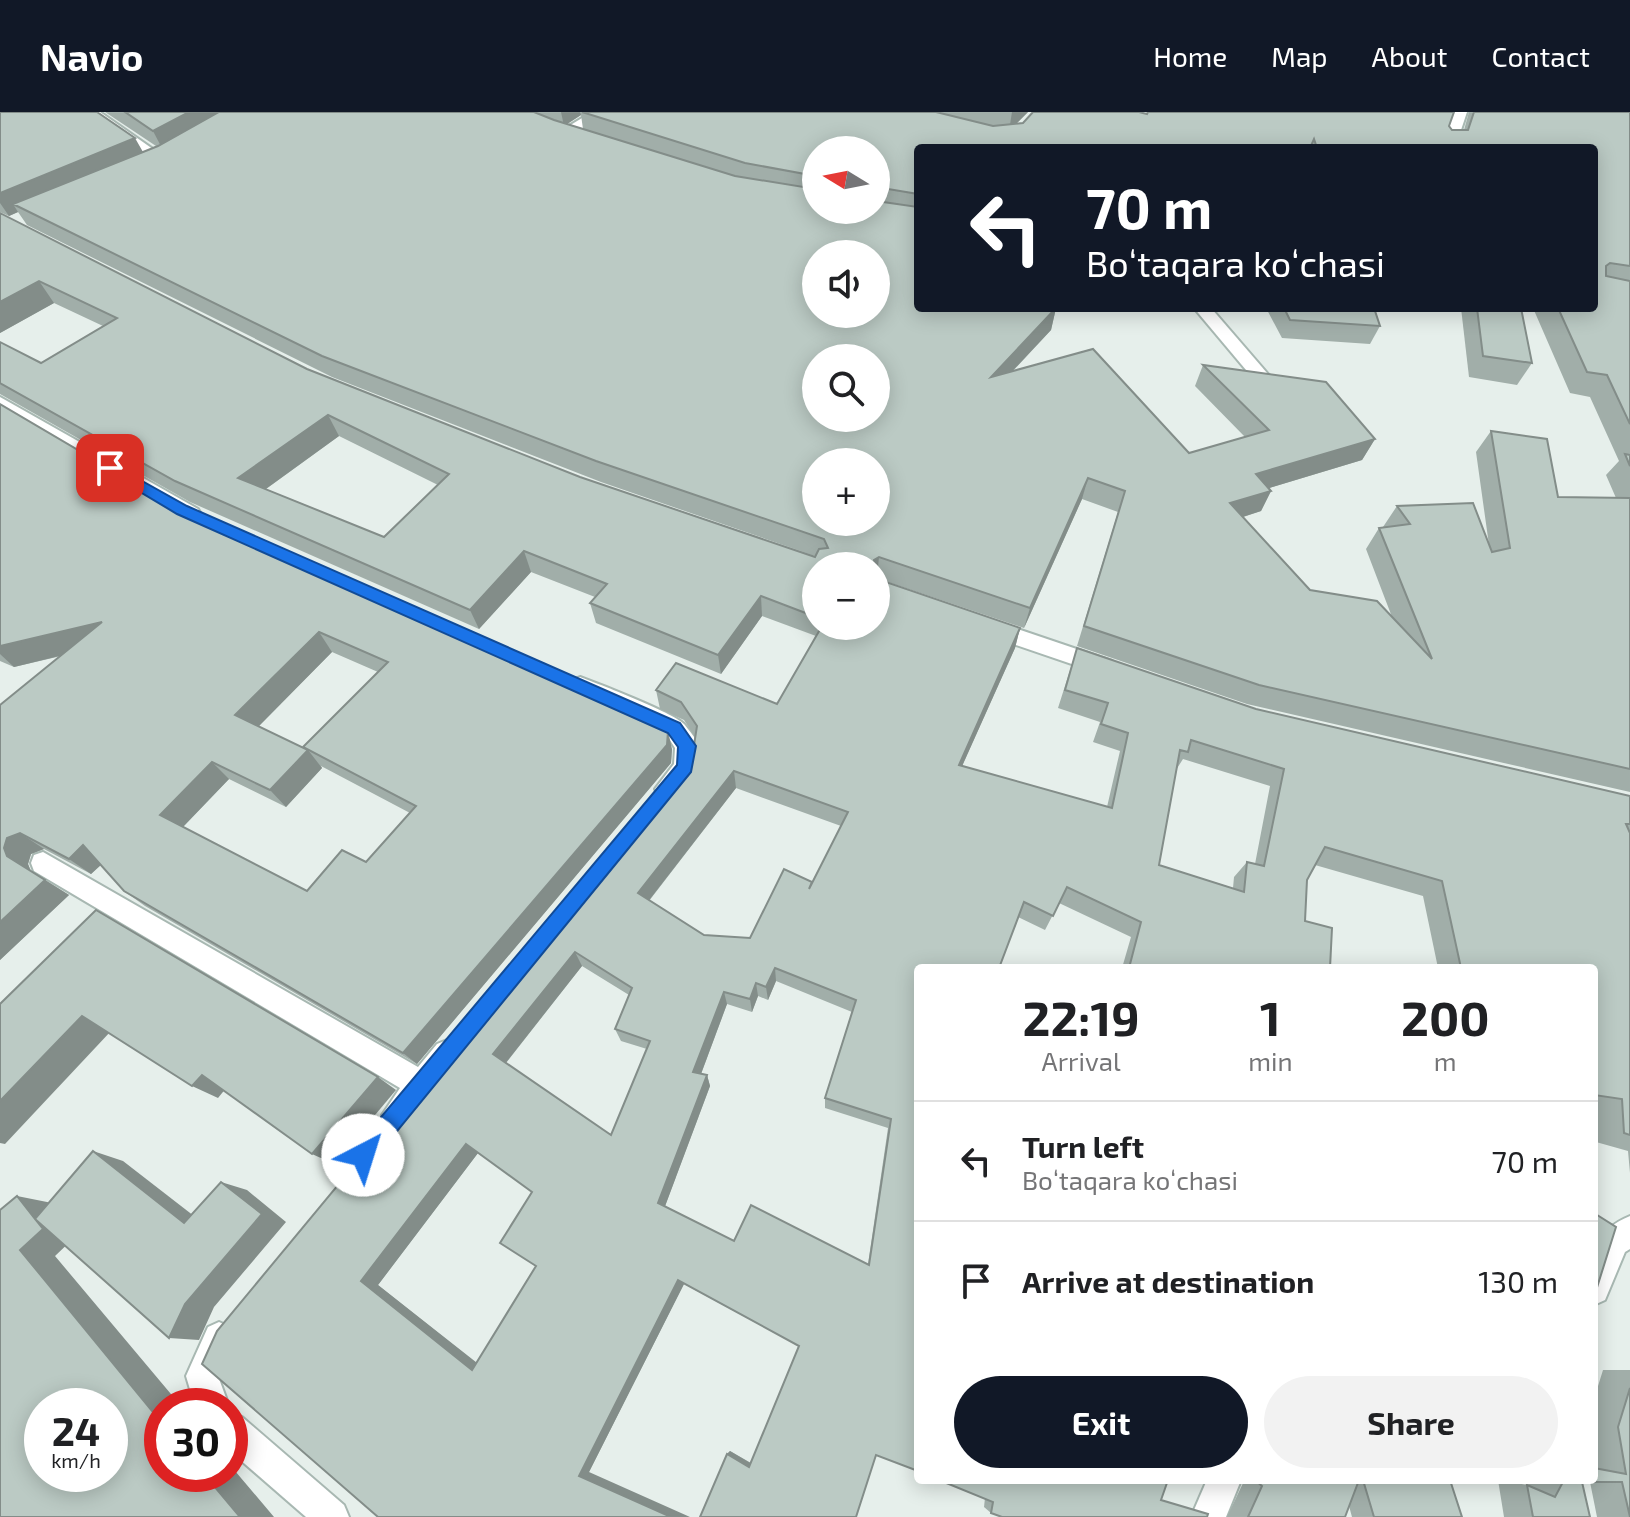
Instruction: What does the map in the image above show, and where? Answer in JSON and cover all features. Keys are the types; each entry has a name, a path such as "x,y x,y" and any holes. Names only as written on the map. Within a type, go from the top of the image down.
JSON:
{"street":[{"path":"91,112 163,161"},
{"path":"564,135 601,112"},
{"path":"1449,144 1460,112"},
{"path":"1205,312 1273,391"},
{"path":"0,403 182,510 211,523"},
{"path":"964,618 1127,675"},
{"path":"558,677 674,728 687,746 685,767 655,804"},
{"path":"43,863 421,1085"},
{"path":"382,1132 462,1036"},
{"path":"1598,1279 1614,1241 1630,1231"},
{"path":"206,1388 202,1376 227,1320"},
{"path":"248,1445 332,1517"},
{"path":"1208,1517 1222,1484"}],"building":[{"path":"0,112 97,112 135,138 0,193"},
{"path":"125,112 189,112 153,131"},
{"path":"219,112 534,112 735,176 802,187 802,224 890,224 890,203 914,206 914,312 1052,312 991,377 1093,349 1189,453 1269,430 1203,365 1326,382 1375,439 1256,474 1271,491 1230,503 1310,590 1377,601 1432,659 1379,528 1410,524 1397,506 1473,503 1492,552 1510,548 1491,431 1547,439 1558,497 1630,498 1630,769 1259,685 1084,626 1125,491 1088,478 1030,608 890,561 890,552 818,552 828,548 824,539 815,536 890,536 890,448 802,448 802,531 596,461 322,356 13,204 158,146"},
{"path":"582,112 936,112 993,126 1023,123 1033,112 1454,112 1449,126 1452,130 1468,130 1474,112 1630,112 1630,266 1610,263 1606,266 1606,276 1630,281 1630,424 1607,375 1587,372 1560,312 1598,312 1598,144 1316,144 1314,139 1312,144 914,144 914,193 890,189 890,136 802,136 802,173 745,163"},
{"path":"0,213 307,369 580,477 802,553 802,612 761,596 718,655 590,603 607,584 524,551 470,610 175,481 0,383 0,342 41,363 117,318 39,281 0,302","holes":["328,415 449,474 384,537 238,478"]},
{"path":"1286,312 1375,312 1380,326 1290,320"},
{"path":"1478,312 1522,312 1532,363 1483,356"},
{"path":"0,404 158,497 454,627 639,713 641,710 660,718 668,731 667,745 403,1053 124,891 83,845 69,859 20,833 7,838 4,848 7,856 45,880 0,922 0,705 102,622 0,646","holes":["319,632 388,662 303,747 416,806 366,862 342,850 307,891 160,815 212,762 270,790 308,750 235,715"]},
{"path":"890,583 1020,628 959,765 1112,808 1128,733 1101,724 1108,703 1065,690 1077,648 1256,709 1630,796 1630,824 1626,824 1630,833 1630,1135 1624,1133 1622,1099 1598,1096 1598,964 1460,964 1442,881 1325,847 1307,880 1305,921 1332,928 1330,964 1130,964 1141,922 1067,887 1053,916 1024,902 1001,964 914,964 914,1469 876,1455 856,1517 700,1517 727,1454 749,1467 799,1346 678,1280 579,1476 671,1517 378,1517 248,1404 248,1388 230,1388 202,1364 217,1331 692,758 697,726 681,702 656,690 676,663 777,704 814,640 890,640","holes":["1191,740 1284,769 1264,866 1247,862 1244,892 1159,865 1180,750 1188,752","734,771 848,812 809,889 812,882 784,869 750,938 704,935 638,893","575,952 632,988 615,1029 650,1041 611,1135 493,1054","775,968 856,1000 825,1098 891,1119 869,1265 751,1205 734,1241 658,1203 707,1075 693,1072 724,992 750,999 756,983 766,987","466,1144 532,1192 500,1243 536,1266 472,1370 361,1281"]},
{"path":"96,910 378,1077 312,1154 202,1075 192,1086 82,1016 0,1101 0,1004"},
{"path":"93,1151 184,1223 221,1182 262,1214 185,1304 169,1338 35,1219"},
{"path":"17,1196 43,1229 20,1250 144,1401 144,1492 219,1492 240,1517 0,1517 0,1210"},
{"path":"1598,1216 1616,1227 1598,1284"},
{"path":"1630,1388 1630,1517 1622,1482 1598,1482 1598,1469 1626,1474 1618,1427"},
{"path":"949,1484 1167,1484 1161,1500 1208,1514 1207,1517 1002,1517 991,1513 993,1502"},
{"path":"1260,1484 1357,1484 1345,1517 1248,1517 1262,1486"},
{"path":"1364,1484 1451,1484 1462,1517 1374,1517"},
{"path":"1562,1484 1582,1484 1590,1517 1533,1517 1527,1485 1555,1497"}],"route":[{"path":"110,468 182,510 674,728 687,746 685,767 363,1155"}]}
